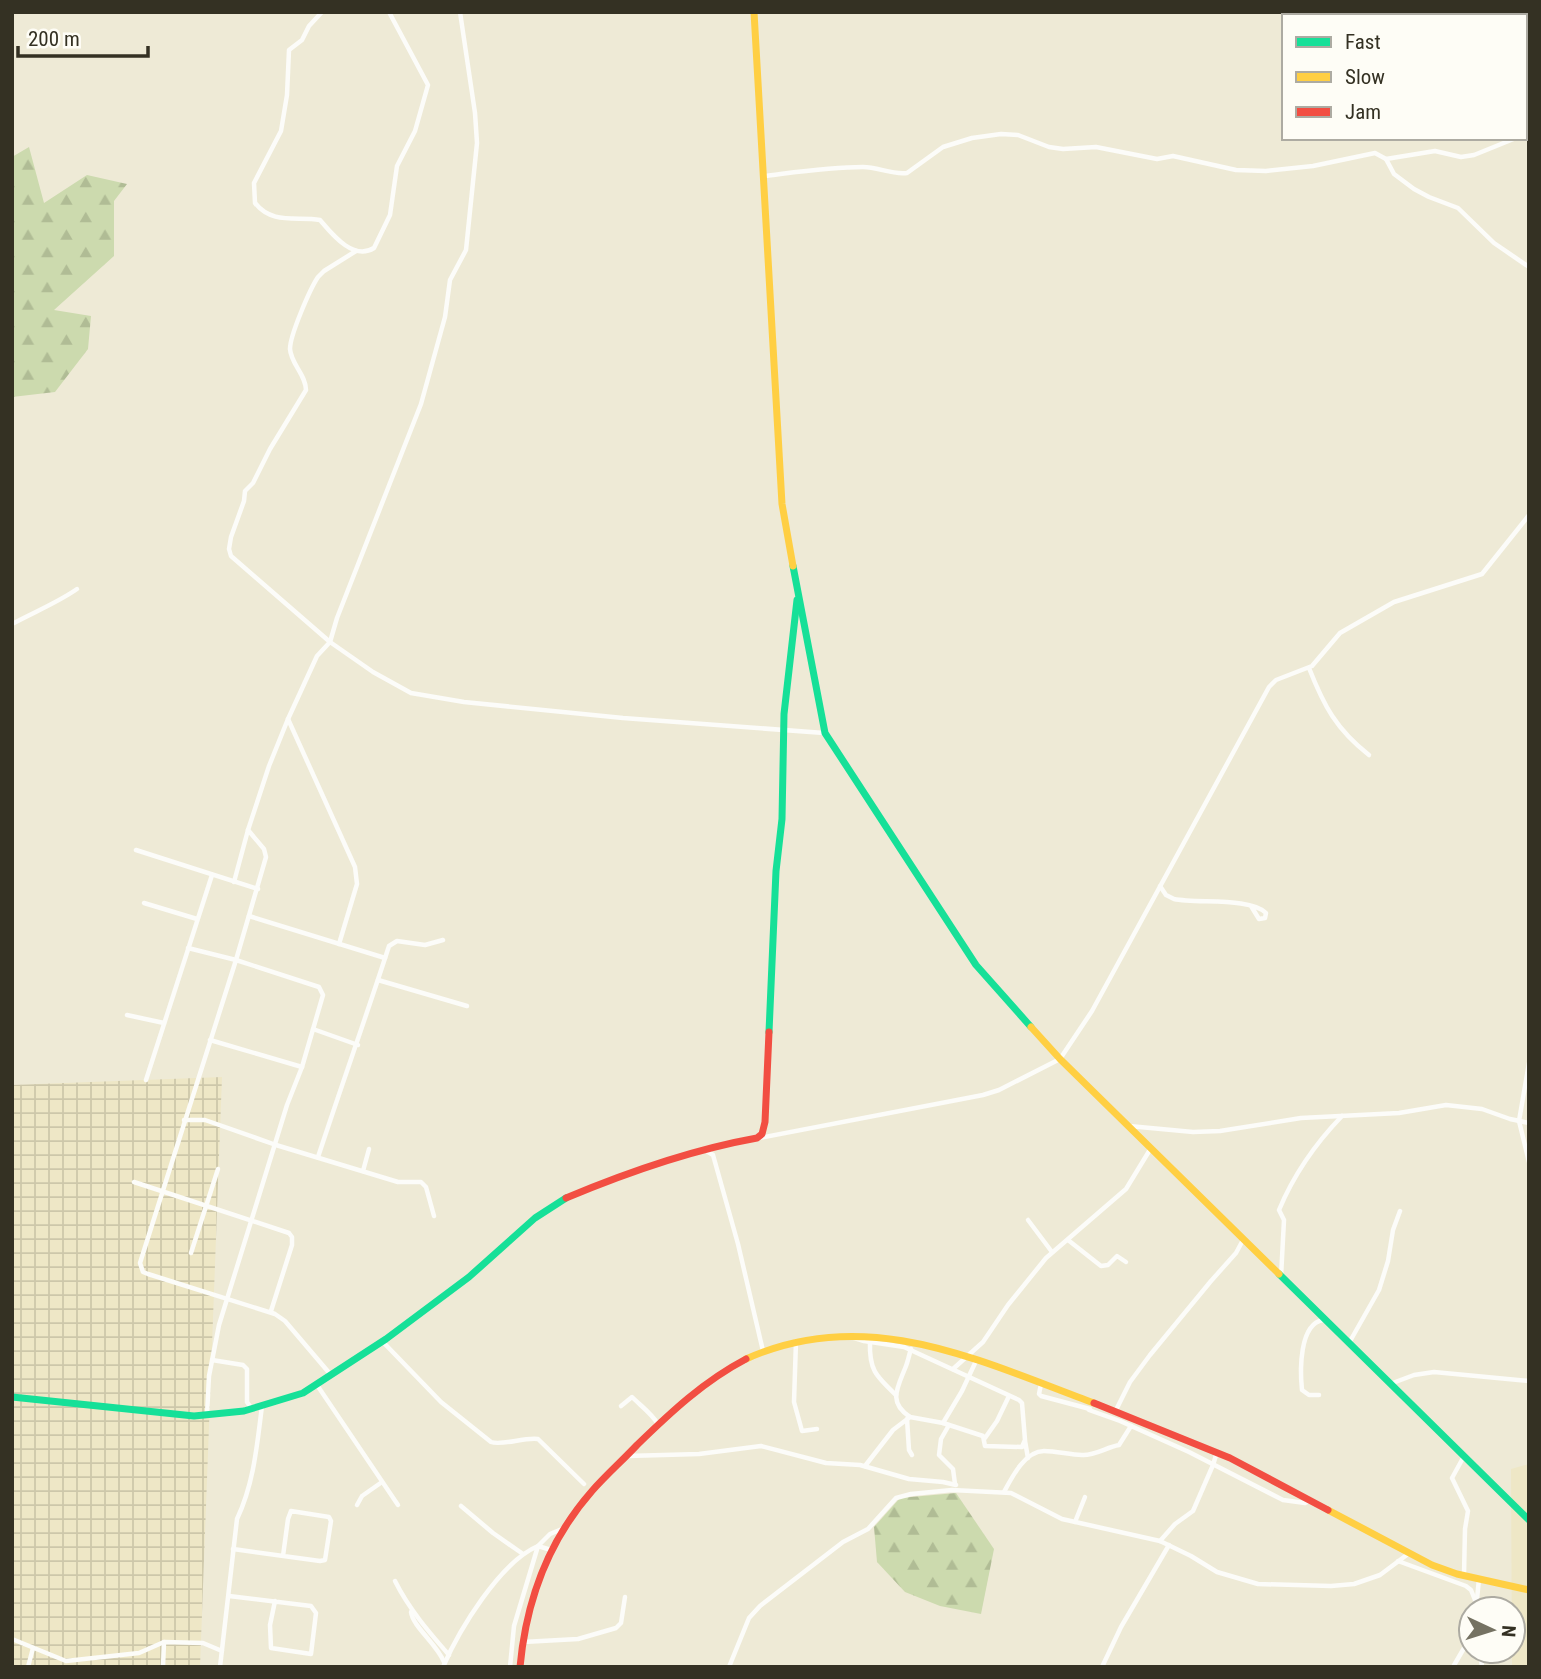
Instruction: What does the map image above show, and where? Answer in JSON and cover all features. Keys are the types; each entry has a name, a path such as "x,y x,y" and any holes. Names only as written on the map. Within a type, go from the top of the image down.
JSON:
{"street":[{"path":"322,12 309,26 302,40 289,50 281,131 254,183 255,203 275,217 320,219 334,237 356,251"},
{"path":"389,12 428,86 415,131 397,166 386,225 372,250 356,251 318,276 301,312 290,349 306,390 253,483 245,491 229,550 231,556 330,642 411,693 464,702 623,718 825,733"},
{"path":"234,882 248,830 288,719 317,656 330,642 421,404 445,317 450,280 466,250 477,143 460,12"},
{"path":"754,12 782,504 811,674 825,733 976,965 1060,1059 1529,1520"},
{"path":"763,176 852,167 907,173 943,148 972,138 1001,134 1018,135 1049,147 1096,147 1157,159 1173,156 1236,170 1266,171 1313,166 1375,153 1386,159 1400,179 1429,197 1458,208 1494,243 1529,267"},
{"path":"1386,159 1436,151 1461,156 1474,155 1511,140"},
{"path":"12,1397 161,1414 207,1416 226,1415 303,1393 382,1341 469,1277 534,1218 559,1201 646,1166 719,1145 983,1095 999,1090 1060,1059 1091,1011 1269,687 1276,680 1318,662 1342,632 1394,602 1482,574 1529,516"},
{"path":"12,624 77,589"},
{"path":"757,1138 764,1129 765,1122 776,871 783,835 783,729 798,592"},
{"path":"1309,668 1322,700 1335,722 1369,755"},
{"path":"288,719 355,867 357,884 339,944"},
{"path":"248,830 264,849 266,856 258,889 140,1263 141,1268 148,1274 271,1311 285,1321 331,1376"},
{"path":"136,850 258,889"},
{"path":"146,1080 212,875"},
{"path":"1160,886 1166,895 1174,899 1234,902 1251,906"},
{"path":"144,903 197,919"},
{"path":"249,916 385,958"},
{"path":"318,1157 358,1045 388,946 402,941 425,945 443,940"},
{"path":"188,948 236,960 319,987 323,995 228,1298 212,1360 207,1416"},
{"path":"378,981 467,1006"},
{"path":"127,1015 164,1023"},
{"path":"313,1029 358,1045"},
{"path":"211,1040 302,1067"},
{"path":"1529,1063 1519,1121 1529,1162"},
{"path":"1129,1126 1204,1132 1301,1118 1399,1113 1440,1105 1488,1110 1529,1123"},
{"path":"1281,1278 1284,1220 1279,1210 1293,1179 1314,1146 1342,1115"},
{"path":"184,1120 205,1121 398,1182 421,1182 426,1187 434,1216"},
{"path":"713,1155 719,1145"},
{"path":"953,1369 983,1342 1016,1295 1052,1252 1126,1189 1151,1148"},
{"path":"363,1171 369,1149"},
{"path":"703,1149 713,1155 738,1244 763,1351"},
{"path":"191,1253 218,1169"},
{"path":"134,1182 289,1233 293,1240 271,1311"},
{"path":"1348,1344 1379,1290 1400,1211"},
{"path":"1028,1220 1052,1252"},
{"path":"1068,1240 1101,1266 1108,1265 1117,1256 1126,1262"},
{"path":"1116,1410 1130,1382 1150,1355 1236,1253 1243,1240"},
{"path":"1319,1395 1309,1395 1302,1390 1301,1358 1309,1330 1317,1321 1324,1320"},
{"path":"846,1334 858,1340 911,1349 1021,1402 1028,1458"},
{"path":"520,1667 522,1643 533,1596 551,1550 562,1529 587,1497 627,1456 701,1385 763,1351 796,1341 846,1334 888,1336 944,1349 1116,1410 1217,1452 1409,1554 1464,1576 1529,1590"},
{"path":"382,1341 441,1402 491,1442 496,1444 522,1438 538,1439 584,1484"},
{"path":"796,1341 794,1402 802,1431 817,1429"},
{"path":"870,1342 872,1367 876,1375 896,1395"},
{"path":"911,1349 896,1395 902,1412 909,1418 946,1424 985,1438"},
{"path":"939,1363 944,1349"},
{"path":"212,1360 243,1365 247,1369 247,1402 251,1409"},
{"path":"956,1487 953,1469 939,1455 941,1439 976,1360"},
{"path":"1389,1384 1414,1375 1434,1372 1529,1381"},
{"path":"1041,1383 1038,1394 1041,1396 1131,1426 1283,1500 1305,1503 1311,1500"},
{"path":"317,1385 398,1505"},
{"path":"1009,1396 985,1438 985,1446 1018,1449 1025,1440"},
{"path":"621,1406 632,1397 649,1411 659,1425"},
{"path":"1089,1410 1092,1402"},
{"path":"220,1667 237,1519 247,1499 253,1472 262,1406"},
{"path":"909,1418 909,1450 912,1455"},
{"path":"865,1466 893,1430 909,1418"},
{"path":"1004,1492 1014,1472 1028,1458 1042,1451 1089,1455 1119,1445 1131,1426"},
{"path":"627,1456 699,1454 761,1446 826,1463 865,1466 909,1479 943,1482 956,1487"},
{"path":"1160,1541 1175,1524 1193,1511 1217,1452"},
{"path":"1464,1458 1452,1478 1468,1511 1464,1576"},
{"path":"357,1505 362,1496 382,1482"},
{"path":"729,1667 751,1615 843,1542 868,1529 896,1498 911,1494 956,1487 1012,1493 1062,1519 1160,1541 1217,1572 1240,1580 1272,1585 1354,1584 1380,1575 1409,1554"},
{"path":"1075,1522 1085,1497"},
{"path":"461,1506 523,1554"},
{"path":"233,1549 283,1556 320,1561 325,1560 331,1521 329,1517 291,1511 288,1514 283,1556"},
{"path":"444,1665 477,1605 523,1554 538,1546 550,1534 562,1529"},
{"path":"1102,1667 1121,1627 1169,1545"},
{"path":"538,1546 551,1550"},
{"path":"510,1667 514,1626 538,1546"},
{"path":"1397,1561 1466,1586 1473,1595"},
{"path":"1476,1595 1479,1579"},
{"path":"395,1581 410,1608 449,1655"},
{"path":"229,1596 275,1601 312,1606 316,1613 311,1654 271,1648 275,1601"},
{"path":"522,1643 550,1639 570,1640 616,1628 621,1623 625,1597"},
{"path":"410,1608 412,1620 439,1649 444,1665"},
{"path":"12,1639 75,1664 105,1655 139,1653 164,1642 203,1643 222,1651"},
{"path":"163,1667 164,1642"},
{"path":"28,1667 33,1648"}],"shaded area":[{"path":"222,1077 200,1667 12,1667 12,1085"},
{"path":"1529,1464 1529,1667 1512,1667 1527,1665 1527,1595 1512,1595 1511,1469"}],"green space":[{"path":"29,147 44,203 87,175 127,184 114,201 114,256 54,310 91,316 88,349 55,392 12,397 12,157"},
{"path":"956,1493 994,1549 981,1614 940,1606 905,1592 877,1562 874,1527 900,1498"}],"traffic: fast":[{"path":"793,566 825,733 976,965 1031,1027"},
{"path":"769,1032 776,871 782,819 784,714 797,600"},
{"path":"12,1397 194,1416 244,1411 303,1393 386,1339 469,1277 535,1218 566,1198"},
{"path":"1279,1274 1529,1520"}],"traffic: slow":[{"path":"754,12 782,504 793,566"},
{"path":"1031,1027 1060,1059 1279,1274"},
{"path":"746,1359 791,1343 835,1337 879,1338 966,1356 1094,1403"},
{"path":"1328,1510 1432,1565 1457,1574 1529,1590"}],"traffic: jam":[{"path":"566,1198 660,1163 757,1138 762,1134 765,1122 769,1032"},
{"path":"520,1667 528,1619 542,1573 563,1530 577,1510 603,1479 675,1409 716,1377 746,1359"},
{"path":"1094,1403 1230,1458 1328,1510"}]}
